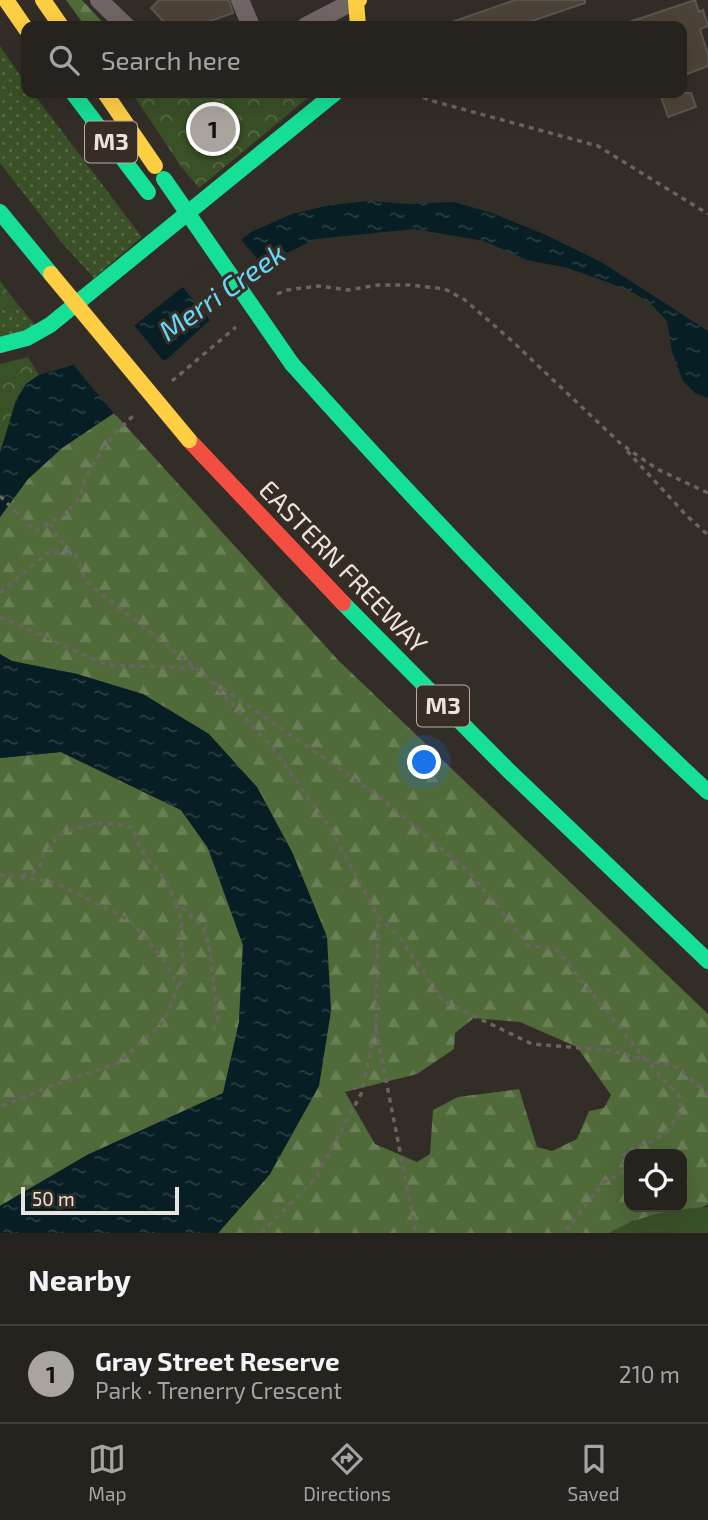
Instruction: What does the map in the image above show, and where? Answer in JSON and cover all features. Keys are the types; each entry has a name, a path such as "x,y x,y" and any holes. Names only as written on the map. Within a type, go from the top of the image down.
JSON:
{"main road":[{"path":"6,0 21,22"},
{"path":"43,0 58,21"},
{"path":"357,0 358,21"},
{"name":"M3","path":"77,98 156,201 292,363 454,542 577,667 708,792"},
{"path":"108,98 292,363"},
{"path":"0,345 27,338 50,325 329,98"},
{"name":"EASTERN FREEWAY","path":"0,212 189,440 420,683 563,824 708,961"}],"street":[{"path":"99,0 121,21"},
{"path":"240,0 249,21"},
{"path":"315,21 357,0"}],"path":[{"path":"425,98 598,146 708,214"},
{"path":"274,296 287,290 311,286 348,290 378,285 410,285 445,289 465,300 621,444 708,535"},
{"path":"170,382 242,322"},
{"path":"0,496 35,531 64,515 79,499 86,475 112,436 141,408"},
{"path":"621,444 657,469 708,493"},
{"path":"51,523 57,537 76,555 86,582 195,668 383,799 473,876 530,946 555,948 646,1060 679,1096 682,1110 669,1129 652,1141 634,1145 623,1155 625,1171 604,1182 564,1233"},
{"path":"0,593 49,552 76,555"},
{"path":"0,617 107,664 195,668"},
{"path":"206,676 271,746 330,828 378,917 400,938 443,1002 532,1044 607,1050 679,1068 708,1096"},
{"path":"0,1107 118,1063 161,1025 178,986 184,980 185,971 179,931 182,924 176,902 160,872 141,848 133,828 124,824 92,826 61,834 55,838 53,846 41,855 37,871 16,877"},
{"path":"0,874 54,882 131,921 164,960 178,986"},
{"path":"176,902 204,928 209,946 218,1018 211,1035"},
{"path":"378,917 376,1026 416,1233"},
{"path":"261,1233 315,1179 360,1094 376,1026"}],"green space":[{"path":"66,0 82,0 101,21 81,21"},
{"path":"0,46 21,77 21,98 37,98 142,237 94,278 62,243 0,163"},
{"path":"135,98 308,98 199,188 180,165"},
{"path":"0,281 19,306 0,308"},
{"path":"19,306 36,326 0,339 0,308"},
{"path":"28,357 39,375 26,384 0,452 0,364"},
{"path":"114,413 338,660 708,1014 708,1204 670,1226 632,1221 620,1233 218,1233 270,1174 327,937 292,852 257,787 77,674 11,661 0,654 0,517 28,479 62,448","holes":["474,1018 520,1022 577,1047 611,1095 604,1108 589,1111 577,1139 552,1151 537,1147 519,1089 458,1097 433,1110 430,1154 417,1162 375,1144 345,1092 417,1074 454,1049 455,1033"]},
{"path":"61,752 181,810 208,848 243,945 239,1022 224,1093 87,1155 0,1206 0,758"},
{"path":"708,1207 708,1233 609,1233 657,1214 687,1212 687,1209"}],"water":[{"name":"Merri Creek","path":"368,201 409,204 454,202 492,213 546,235 601,262 708,331 708,398 695,393 683,381 672,352 667,321 651,304 636,294 610,283 568,268 527,260 484,241 414,229 316,239 289,252 266,269 164,362 114,413 62,448 28,479 0,517 0,453 16,400 26,384 39,375 73,365 134,326 251,232 292,214 330,205"},
{"path":"0,654 12,661 77,674 143,694 209,734 257,787 292,852 327,937 331,1011 319,1086 270,1174 218,1233 0,1233 0,1206 87,1155 223,1093 239,1022 243,945 208,848 181,810 61,752 0,758"}],"pier":[{"path":"239,237 268,272 213,324 180,284"},
{"path":"132,323 166,364 116,416 71,362"}],"building":[{"path":"159,0 229,0 233,13 210,21 163,21 151,8"},
{"path":"515,0 585,0 585,3 532,21 455,21"},
{"path":"695,0 699,12 703,10 708,26 700,29 708,54 708,66 687,74 687,21 632,21"},
{"path":"687,93 691,93 696,107 668,117 662,98 687,98"}],"traffic: fast":[{"path":"77,98 148,192"},
{"path":"0,345 27,338 50,325 329,98"},
{"path":"164,179 292,364"},
{"path":"0,212 51,274"},
{"path":"292,364 495,583 600,689 708,792"},
{"path":"343,603 508,770 708,961"}],"traffic: slow":[{"path":"6,0 21,22"},
{"path":"43,0 58,21"},
{"path":"358,21 356,1 359,0"},
{"path":"108,98 155,166"},
{"path":"51,274 189,440"}],"traffic: jam":[{"path":"189,440 343,603"}],"place":[{"name":"Gray Street Reserve","path":"213,129"}]}
